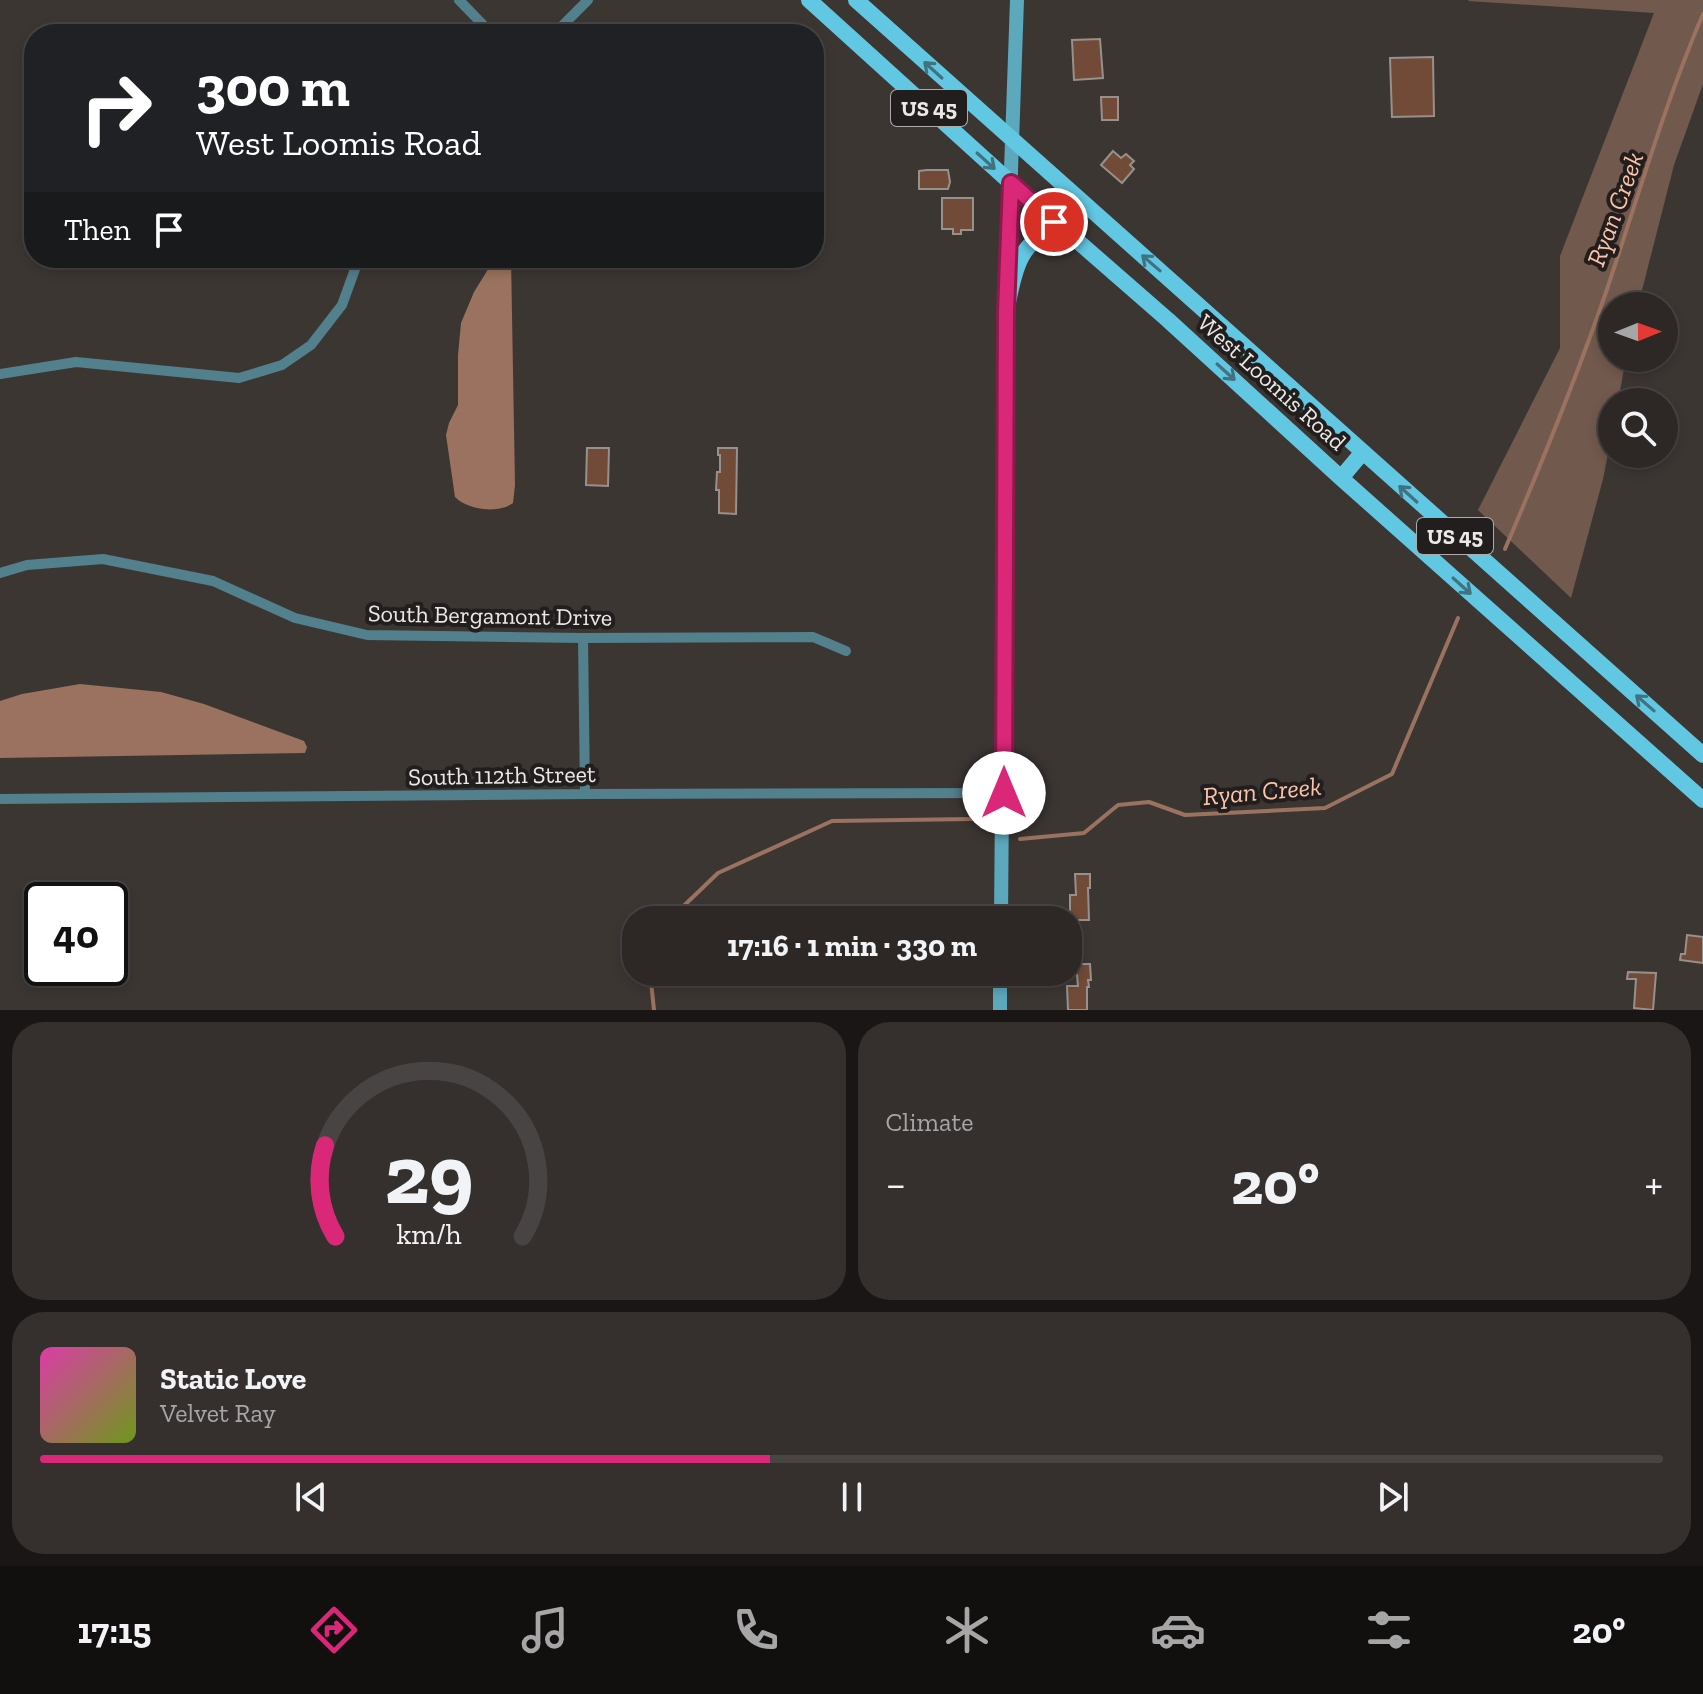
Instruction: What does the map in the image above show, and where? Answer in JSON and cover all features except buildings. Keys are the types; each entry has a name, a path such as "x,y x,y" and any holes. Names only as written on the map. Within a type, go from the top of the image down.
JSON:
{"main road":[{"name":"West Loomis Road","path":"809,0 1703,800"},
{"name":"West Loomis Road","path":"856,0 1703,755"},
{"path":"1006,312 1016,269 1024,252 1037,240 1054,235 1076,241"},
{"path":"1341,478 1362,453"}],"street":[{"path":"459,0 482,24"},
{"path":"564,24 588,0"},
{"path":"1001,906 1006,312 1017,0"},
{"path":"0,374 76,362 239,378 282,365 311,345 342,305 355,268"},
{"name":"South Bergamont Drive","path":"0,573 27,565 103,559 213,581 295,618 367,635 813,637 846,651"},
{"path":"583,638 585,794"},
{"name":"South 112th Street","path":"0,799 1004,793"},
{"path":"1000,986 1000,1010"}],"shaded area":[{"path":"1703,0 1703,84 1674,165 1642,292 1598,292 1598,372 1623,372 1621,388 1598,388 1598,468 1605,468 1571,598 1478,510 1560,348 1560,256 1654,13 1468,1"},
{"path":"489,268 511,268 515,485 513,503 500,509 475,508 455,497 446,435 458,405 461,323"},
{"path":"80,684 161,692 204,704 304,741 307,747 305,753 0,758 0,701"}],"waterway":[{"name":"Ryan Creek","path":"1505,549 1582,359 1663,118 1703,14"},
{"name":"Ryan Creek","path":"1020,839 1084,833 1118,805 1149,802 1185,815 1325,808 1392,774 1458,618"},
{"name":"Ryan Creek","path":"684,906 718,873 832,821 972,819"},
{"name":"Ryan Creek","path":"651,986 654,1010"}],"route":[{"path":"1004,793 1006,312 1011,183 1054,222"}]}
